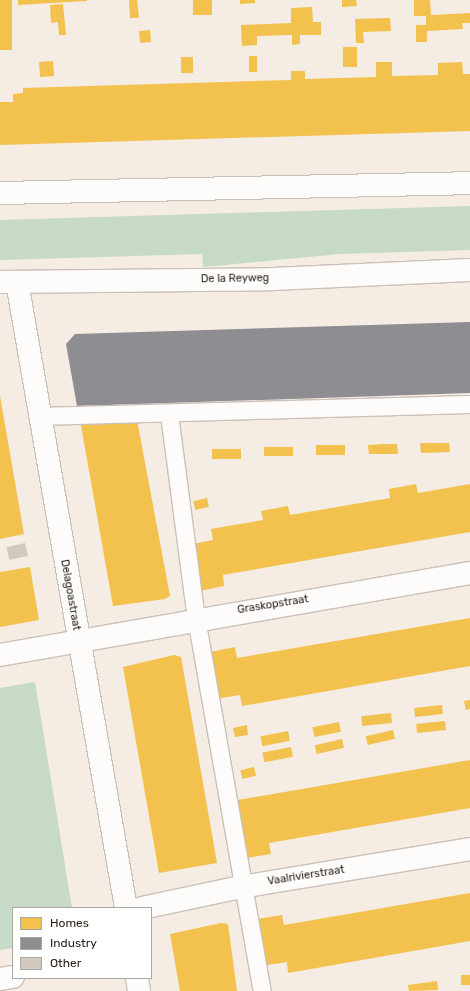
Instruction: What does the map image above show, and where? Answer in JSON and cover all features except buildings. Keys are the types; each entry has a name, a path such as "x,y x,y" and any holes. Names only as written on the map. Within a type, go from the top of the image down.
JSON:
{"street":[{"path":"0,193 470,183"},
{"name":"De la Reyweg","path":"8,282 273,279 470,270"},
{"name":"Delagoastraat","path":"8,282 39,416 126,907"},
{"name":"Graskopstraat","path":"0,655 78,643 196,618 470,573"},
{"name":"Vaalrivierstraat","path":"147,907 241,887 470,849"},
{"path":"0,979 12,977"},
{"path":"137,979 139,991"}],"lane":[{"path":"39,416 169,414 470,404"},
{"path":"169,414 196,618 241,887 262,991"}],"green space":[{"path":"470,206 470,250 340,254 203,267 202,254 0,260 0,220"},
{"path":"35,682 72,907 12,907 12,948 0,950 0,688"}]}
